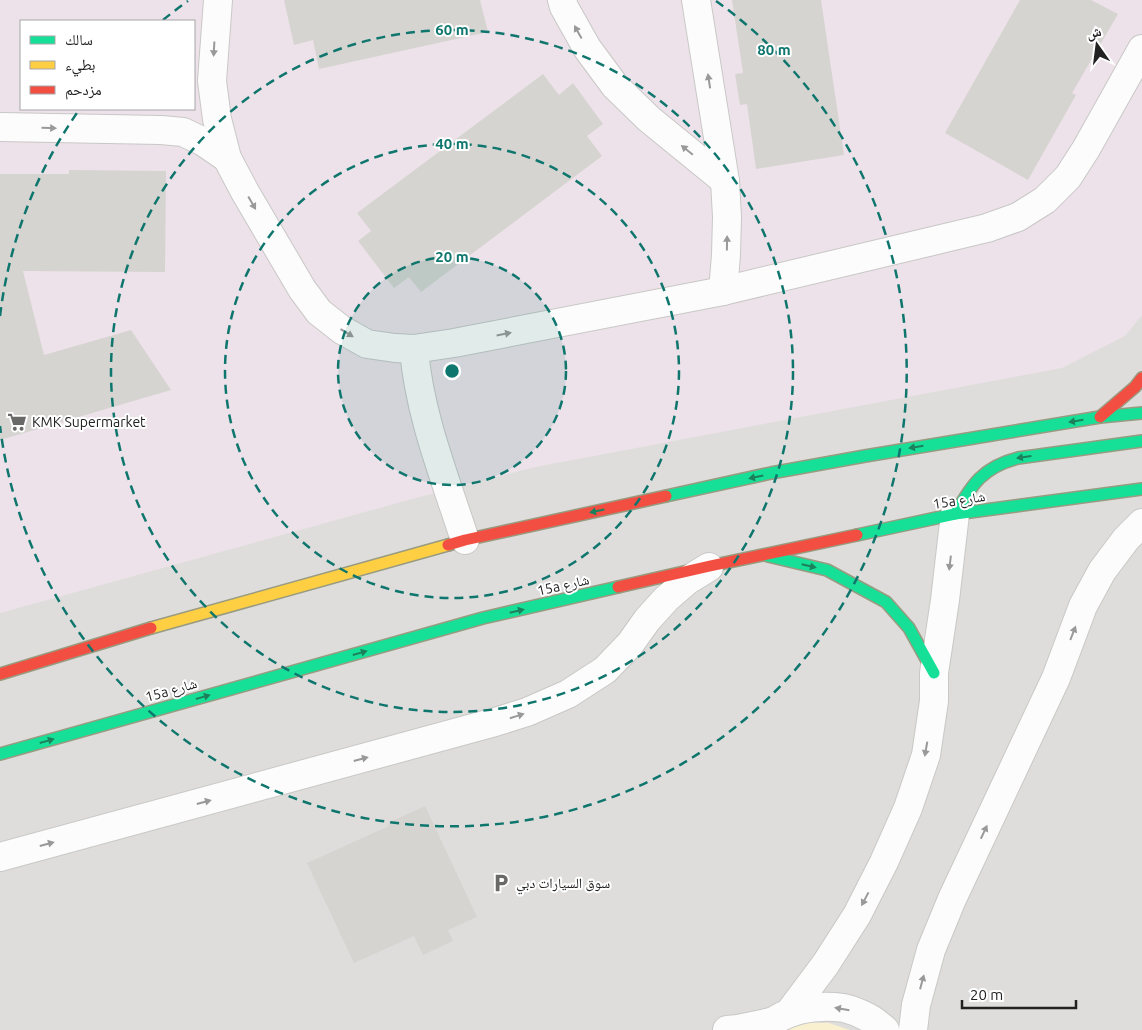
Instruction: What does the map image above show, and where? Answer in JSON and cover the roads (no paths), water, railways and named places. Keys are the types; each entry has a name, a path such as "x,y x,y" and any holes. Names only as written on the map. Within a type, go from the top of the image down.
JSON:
{"main road":[{"path":"1100,417 1135,387 1142,378"},
{"path":"0,674 160,625 465,540 780,472 865,456 1100,417 1142,413"},
{"path":"955,514 967,492 980,478 993,467 1007,460 1142,441"},
{"name":"15a شارع","path":"0,754 483,618 710,566 955,514 1142,489"},
{"path":"762,555 827,570 886,602 909,628 934,673"}],"street":[{"path":"218,0 212,81 217,119 227,158 245,192 302,289 319,312 342,330 367,344 414,349 723,291 987,228 1018,217 1045,200 1068,177 1086,150 1142,48"},
{"path":"562,0 587,48 615,86 649,119 725,181"},
{"path":"696,0 725,181 727,227 723,291"},
{"path":"0,127 183,132 202,141 227,158"},
{"path":"414,349 419,390 465,540"},
{"path":"774,1022 825,965 857,915 904,817 926,755 934,701 934,673 955,514"},
{"path":"913,1030 916,1005 931,950 952,899 1056,678 1083,606 1102,571 1126,539 1142,523"},
{"path":"0,857 486,725 527,712 568,694 605,670 630,644 647,620 666,599 688,580 710,566"},
{"path":"727,1030 774,1022 817,1006 845,1008 871,1019 885,1030"}],"place":[{"name":"KMK Supermarket","path":"17,422"},
{"name":"سوق السيارات دبي","path":"501,883"}]}
